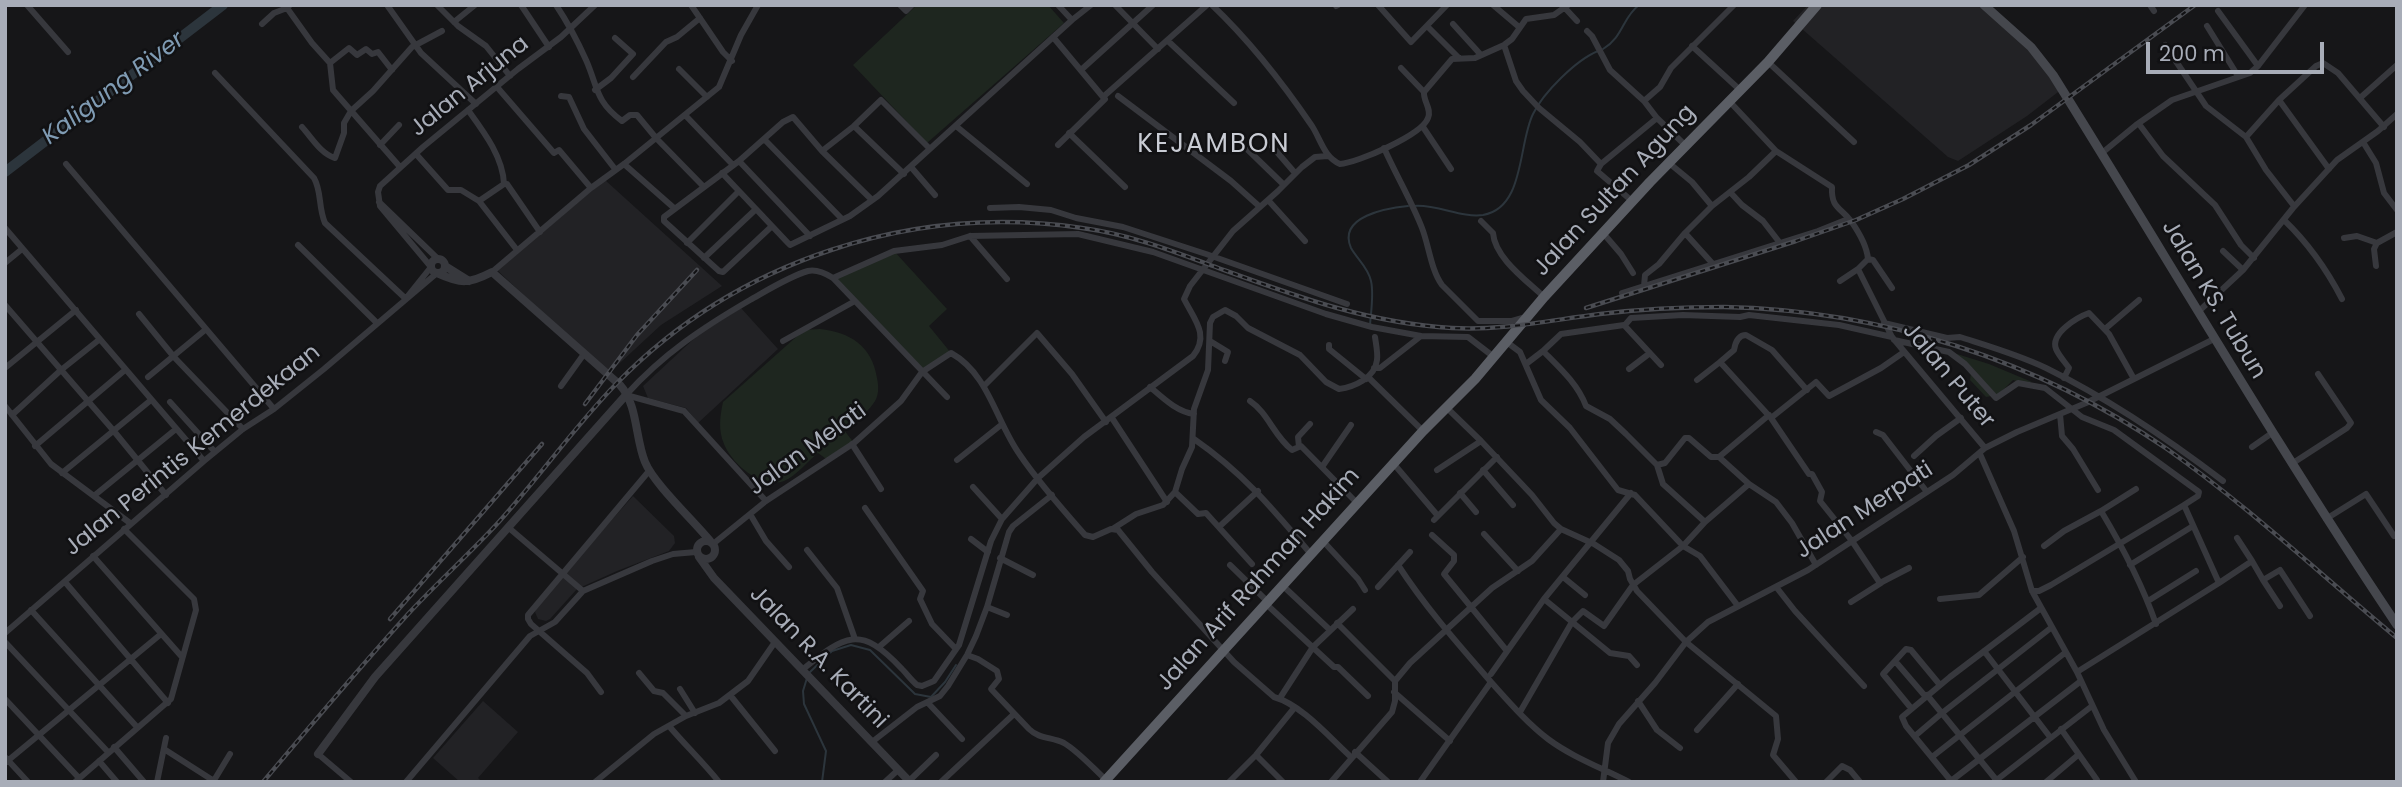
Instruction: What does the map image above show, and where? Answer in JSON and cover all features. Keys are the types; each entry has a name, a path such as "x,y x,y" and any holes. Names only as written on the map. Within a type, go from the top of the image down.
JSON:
{"highway":[{"name":"Jalan Sultan Agung","path":"1447,408 1508,343 1544,297 1632,201 1768,62 1813,7"},
{"name":"Jalan Arif Rahman Hakim","path":"1108,780 1310,553 1423,430 1447,408"}],"main road":[{"name":"Jalan KS. Tubun","path":"1984,5 2031,47 2053,75 2272,433 2397,625"}],"street":[{"path":"27,5 68,52"},
{"path":"387,5 415,46 476,104"},
{"path":"437,5 454,22 486,46 510,76"},
{"path":"454,22 475,5"},
{"path":"521,5 549,47"},
{"path":"556,5 571,28 602,102 619,120 637,115 703,186"},
{"name":"Jalan Arjuna","path":"379,202 380,186 400,167 549,47 595,5"},
{"path":"691,5 732,61"},
{"path":"900,5 906,12 912,5"},
{"path":"1058,5 1072,20"},
{"path":"722,173 790,245 810,236 872,200 904,174 1091,5"},
{"path":"1115,5 1158,49"},
{"path":"1081,69 1153,5"},
{"path":"1058,145 1104,98 1207,5"},
{"path":"1213,5 1273,69 1314,128 1328,156 1336,162 1345,164 1404,140 1423,127 1428,120 1430,111 1424,101 1423,92 1401,68"},
{"path":"1378,5 1410,42 1447,5"},
{"path":"1493,5 1519,27"},
{"path":"1643,101 1660,87 1671,68 1734,5"},
{"path":"2293,5 2299,12"},
{"path":"2102,153 2172,100 2250,73 2305,5"},
{"path":"262,24 274,13 288,6 312,43 330,63 333,90 400,167"},
{"path":"1423,92 1448,62 1459,58 1470,59 1504,45 1529,18 1548,16 1565,6 1577,21"},
{"path":"379,202 434,270 455,281 481,279 719,87 754,7"},
{"path":"2218,11 2258,66"},
{"path":"633,77 666,42 677,37 700,18"},
{"path":"1453,24 1481,55"},
{"path":"1427,26 1459,58"},
{"path":"2207,26 2238,76"},
{"path":"302,127 321,149 335,158 344,133 344,123 351,111 415,46 442,31"},
{"path":"1587,31 1616,78 1643,101 1686,146"},
{"path":"1053,37 1111,106"},
{"path":"595,90 611,78 633,54 615,38"},
{"path":"1168,41 1234,103"},
{"path":"1504,45 1516,81 1537,106 1580,142 1601,164"},
{"path":"2165,45 2206,106 2246,137 2266,170 2294,206"},
{"path":"1692,46 1740,90"},
{"path":"330,63 349,48 356,55 366,49 371,54 379,52 392,70"},
{"path":"1768,62 1854,142"},
{"path":"2246,137 2279,100 2316,66 2323,63 2337,73 2384,127"},
{"path":"2360,98 2397,65"},
{"path":"679,68 707,97"},
{"path":"215,73 314,178 320,188 320,203 325,223 406,299"},
{"path":"497,87 554,153 559,150 591,188"},
{"path":"561,96 569,97 584,129 615,169"},
{"path":"1118,96 1231,181 1260,207"},
{"path":"822,151 881,100 930,149"},
{"path":"2279,100 2329,169"},
{"path":"1730,102 1776,151 1830,185 1834,204 1848,219 1867,249 1868,259"},
{"path":"468,110 499,158 504,184"},
{"path":"2198,312 2243,270 2294,206 2346,152 2384,127 2397,114"},
{"path":"685,115 810,236"},
{"path":"771,227 726,271 719,271 664,222 664,217 736,163 783,122 793,117 822,151 872,200"},
{"path":"1632,201 1597,171 1601,164 1657,118"},
{"path":"2139,124 2163,156 2215,205 2241,245 2254,258"},
{"path":"380,145 399,125"},
{"path":"854,126 904,174"},
{"path":"956,126 1027,184"},
{"path":"1423,127 1451,169"},
{"path":"1069,133 1125,187"},
{"path":"1264,138 1295,173"},
{"path":"764,139 842,219"},
{"path":"2363,142 2376,163 2384,192 2397,210"},
{"path":"1384,148 1410,199 1431,254 1437,279 1478,321 1512,321 1529,316"},
{"path":"1248,149 1284,185"},
{"path":"1644,286 1646,275 1685,233 1776,151"},
{"path":"416,154 448,190 461,190 479,201 517,250"},
{"path":"1165,499 1109,420 1037,333 984,386 1020,455 1088,537 1096,537 1165,499 1175,492 1194,439 1191,414 1208,370 1205,335 1184,296 1233,231 1315,157 1328,156"},
{"path":"1669,163 1692,182 1712,206"},
{"path":"66,164 274,409"},
{"path":"624,164 674,208"},
{"path":"911,167 935,195"},
{"path":"504,184 510,187 540,232"},
{"path":"479,201 504,184"},
{"path":"687,243 738,191"},
{"path":"1730,192 1763,221 1780,243"},
{"path":"1268,200 1305,241"},
{"path":"379,202 442,262 469,281"},
{"path":"990,208 1018,207 1059,211 1076,218 1140,232 1347,304"},
{"path":"704,258 755,210"},
{"path":"1622,292 1848,219"},
{"path":"2284,220 2321,260 2342,299"},
{"path":"1481,221 1493,233 1493,241 1507,260 1544,297"},
{"path":"5,228 204,461"},
{"path":"2376,267 2374,249 2378,243 2397,232"},
{"path":"1603,233 1633,273"},
{"path":"1685,233 1713,263"},
{"path":"833,278 894,251 942,244 970,236 1078,234 1133,246 1326,314 1370,326 1421,336 1468,337 1494,357"},
{"path":"970,236 1007,279"},
{"path":"2344,238 2357,236 2378,243"},
{"path":"298,245 377,323"},
{"path":"5,263 22,248"},
{"path":"2223,251 2243,270"},
{"path":"1840,282 1868,259"},
{"path":"1868,259 1873,260 1892,288"},
{"name":"Jalan Perintis Kemerdekaan","path":"5,634 204,461 243,429 274,409 406,299 434,270 442,272 442,262"},
{"name":"Jalan Puter","path":"1858,269 1893,339 1961,418 1983,451 2023,557 2032,591 2077,672 2092,706 2136,782"},
{"path":"351,782 318,754 375,677 646,373 683,341 766,290 808,271 825,273 833,278 947,397"},
{"path":"492,272 620,385 626,395 640,450 649,471 712,543 715,550 712,566 714,578"},
{"path":"2105,329 2139,300"},
{"path":"783,341 855,301"},
{"path":"5,305 8,313 37,342 166,495"},
{"path":"5,368 76,310"},
{"path":"803,671 834,645 863,639 879,647 914,683 922,686 934,681 956,649 967,624 996,528 1002,519 1038,479 1084,437 1193,356 1200,348 1213,317 1225,310 1236,316 1248,328 1300,355 1335,389 1345,388 1374,368 1377,361 1375,337"},
{"path":"2064,378 2069,368 2056,348 2056,338 2064,329 2091,313 2105,329 2134,379"},
{"path":"139,314 174,357 243,429"},
{"path":"1526,365 1561,334 1625,325 1631,318 1749,315 1839,325 1949,352 1965,364 1996,398 2016,383 2045,388 2082,417 2114,430 2199,492 2198,496 2184,505 2051,585 2039,591 2032,591"},
{"path":"1884,323 1947,338 1960,337 2043,367 2098,396 2180,448 2223,481"},
{"path":"1625,325 1661,365"},
{"path":"148,377 205,330"},
{"path":"1205,335 1228,352 1225,361"},
{"path":"1697,380 1734,350 1734,344 1746,335 1776,353 1778,359 1807,390"},
{"path":"1374,368 1380,368 1421,336"},
{"path":"12,415 100,339"},
{"name":"Jalan Merpati","path":"1603,782 1608,743 1619,724 1686,642 1708,621 1777,588 1816,565 1927,492 1983,451 2073,410 2214,339"},
{"path":"1508,343 1520,352 1541,400 1570,428 1618,490 1631,493 1640,500 1683,546 1700,556 1738,606"},
{"path":"1328,345 1329,349 1423,430"},
{"path":"1543,351 1567,373 1581,393 1586,406 1612,421 1657,465 1664,484 1705,522"},
{"path":"1657,465 1665,463 1686,437 1711,457 1719,457 1818,382 1829,396 1904,352"},
{"name":"Jalan Melati","path":"712,543 766,501 852,444 901,401 922,372 951,353 959,358 984,386"},
{"path":"1629,369 1650,353"},
{"path":"561,386 584,354"},
{"path":"1720,362 1770,417 1809,474 1812,474 1822,492 1820,501 1881,583"},
{"path":"35,446 125,370"},
{"path":"2293,463 2351,423 2318,374"},
{"path":"1150,387 1191,414"},
{"path":"626,395 684,411 766,501"},
{"path":"62,473 150,400"},
{"path":"1250,401 1258,406 1282,443 1292,450 1299,447"},
{"path":"170,402 215,452"},
{"path":"5,406 35,446 62,473 130,523"},
{"path":"1447,408 1481,440 1561,529 1592,543 1619,560 1628,571 1633,585 1686,642 1778,719 1778,739 1773,755 1796,782"},
{"path":"2060,414 2062,436 2098,490"},
{"path":"1914,456 1961,418"},
{"path":"1310,424 1298,438 1299,447 1357,503"},
{"path":"957,460 1002,425"},
{"path":"1322,467 1351,425"},
{"path":"94,495 176,429"},
{"path":"1876,432 1883,435 1927,492"},
{"path":"2252,447 2272,433"},
{"path":"1194,439 1222,459 1258,491 1310,553"},
{"path":"1437,470 1481,440"},
{"path":"852,444 881,489"},
{"path":"1393,463 1436,518 1497,457"},
{"path":"1719,457 1782,509 1816,565"},
{"path":"1483,470 1513,505"},
{"path":"601,692 587,673 530,622 528,614 649,471"},
{"path":"1520,712 1572,622 1583,611 1604,626 1633,585 1683,546 1705,522 1749,484"},
{"path":"974,487 1002,519"},
{"path":"2044,546 2064,531 2136,489"},
{"path":"1220,526 1258,491"},
{"path":"872,742 916,706 940,696 967,655 987,607 1000,558 1013,526 1050,492"},
{"path":"1175,492 1198,514 1206,513 1220,526 1252,564"},
{"path":"1460,493 1476,512"},
{"path":"1420,782 1544,599 1631,493"},
{"path":"2326,519 2366,494 2394,536"},
{"path":"2184,505 2219,583"},
{"path":"865,508 922,589 920,599 932,624 956,649"},
{"path":"2101,510 2148,601 2155,624"},
{"path":"750,514 766,541 789,567"},
{"path":"694,522 699,537 697,552"},
{"path":"2130,565 2193,526"},
{"path":"509,528 583,591"},
{"path":"1114,528 1223,649 1273,697 1295,707 1388,782"},
{"path":"5,699 77,780 168,703 174,691 196,602 124,529"},
{"path":"1331,782 1392,712 1395,681 1410,663 1492,588 1532,561 1561,529"},
{"path":"1484,534 1518,571"},
{"path":"1432,535 1454,555 1454,561 1444,574 1507,651"},
{"path":"2237,538 2280,606"},
{"path":"971,539 988,552"},
{"path":"1322,540 1352,571 1365,590"},
{"path":"697,552 702,541 712,543"},
{"path":"807,550 837,588 855,639"},
{"path":"405,782 530,636 555,622 583,591 673,554 697,552 708,559 713,556"},
{"name":"Jalan R.A. Kartini","path":"697,552 714,578 909,782"},
{"path":"1378,587 1410,552"},
{"path":"93,556 182,657"},
{"path":"1940,599 1979,595 2023,557"},
{"path":"1000,558 1033,575"},
{"path":"2077,672 2252,561"},
{"path":"1230,565 1334,667 1338,667 1368,696"},
{"path":"1398,565 1446,632 1549,740 1629,782"},
{"path":"1851,602 1909,568"},
{"path":"2263,580 2280,570 2310,616"},
{"path":"2148,601 2196,571"},
{"path":"1563,577 1585,595"},
{"path":"65,582 168,703"},
{"path":"1282,585 1330,630"},
{"path":"1777,588 1864,686"},
{"path":"1544,599 1609,653 1629,656 1637,665"},
{"path":"987,607 1007,615"},
{"path":"2041,608 1911,708 1903,715 1903,721 1951,781 2081,681"},
{"path":"1280,698 1314,647 1353,609"},
{"path":"31,610 137,727"},
{"path":"879,647 909,621"},
{"path":"1338,623 1395,681"},
{"path":"1915,736 2052,627"},
{"path":"28,782 6,760 161,634"},
{"path":"5,642 144,782"},
{"path":"595,782 643,742 730,695 750,678 775,642"},
{"path":"1911,708 1883,674 1909,649 1940,685"},
{"path":"1984,651 2050,737"},
{"path":"1933,759 2066,653"},
{"path":"967,655 997,671 999,678 990,687 1035,735 1067,744 1108,780"},
{"path":"1895,661 1980,757 1996,781 2092,706"},
{"path":"639,673 654,691 663,693 687,716"},
{"path":"1697,730 1738,684"},
{"path":"680,690 695,713"},
{"path":"1394,692 1450,741"},
{"path":"730,695 775,751"},
{"path":"1639,701 1657,730 1679,748"},
{"path":"928,703 962,739"},
{"path":"1232,781 1295,707"},
{"path":"941,782 1014,715"},
{"path":"669,726 719,782"},
{"path":"2061,729 2098,780"},
{"path":"157,782 166,738"},
{"path":"164,749 214,781 230,754"},
{"path":"909,782 936,755"},
{"path":"1256,755 1283,782"},
{"path":"2046,782 2078,755"},
{"path":"99,761 117,782"},
{"path":"1826,782 1842,766 1850,770 1860,782"},
{"path":"885,782 898,770"}],"shaded area":[{"path":"917,5 1048,5 1064,23 927,143 853,65"},
{"path":"1808,5 1982,5 2027,45 2062,89 2027,116 1958,161 1948,157 1793,21"},
{"path":"605,180 722,286 661,325 608,374 497,270"},
{"path":"894,251 947,309 929,326 951,353 922,372 833,278"},
{"path":"741,308 778,349 698,423 686,408 648,398 643,386 699,334"},
{"path":"820,329 850,337 865,349 874,367 878,385 876,398 867,411 844,430 854,443 829,461 818,453 784,481 775,483 757,478 740,467 724,444 720,423 723,402 804,330"},
{"path":"1957,354 2032,382 2027,384 2013,380 1998,395 1986,397 1970,380 1971,373 1960,362"},
{"path":"633,496 674,536 675,543 669,551 577,589 550,619 538,619 535,612 538,603"},
{"path":"483,701 518,732 478,778 482,782 460,782 433,758"}],"waterway":[{"name":"Kaligung River","path":"5,172 223,5"},
{"path":"1603,49 1615,38 1639,5"},
{"path":"1414,206 1475,215 1497,210 1513,188 1528,127 1538,106 1570,69 1598,51"},
{"path":"1370,325 1371,281 1365,267 1351,248 1351,228 1358,221 1377,212 1408,206"},
{"path":"809,673 832,651 851,645 870,650 915,694 931,697 956,665"},
{"path":"807,678 803,691 804,704 826,751 822,782"}],"railway":[{"path":"1586,308 1796,241 1856,220 1903,199 1969,165 2031,125 2195,5"},
{"path":"263,782 409,613 511,507 601,400 665,340 717,303 772,273 831,250 892,234 955,224 1018,222 1116,234 1330,306 1420,325 1489,328 1631,311 1724,307 1783,310 1841,318 1956,346 2065,390 2117,417 2167,449 2255,517 2397,638"},
{"path":"585,404 637,335 697,270"},
{"path":"390,619 542,444"}],"district":[{"name":"KEJAMBON","path":"1214,145"}]}
